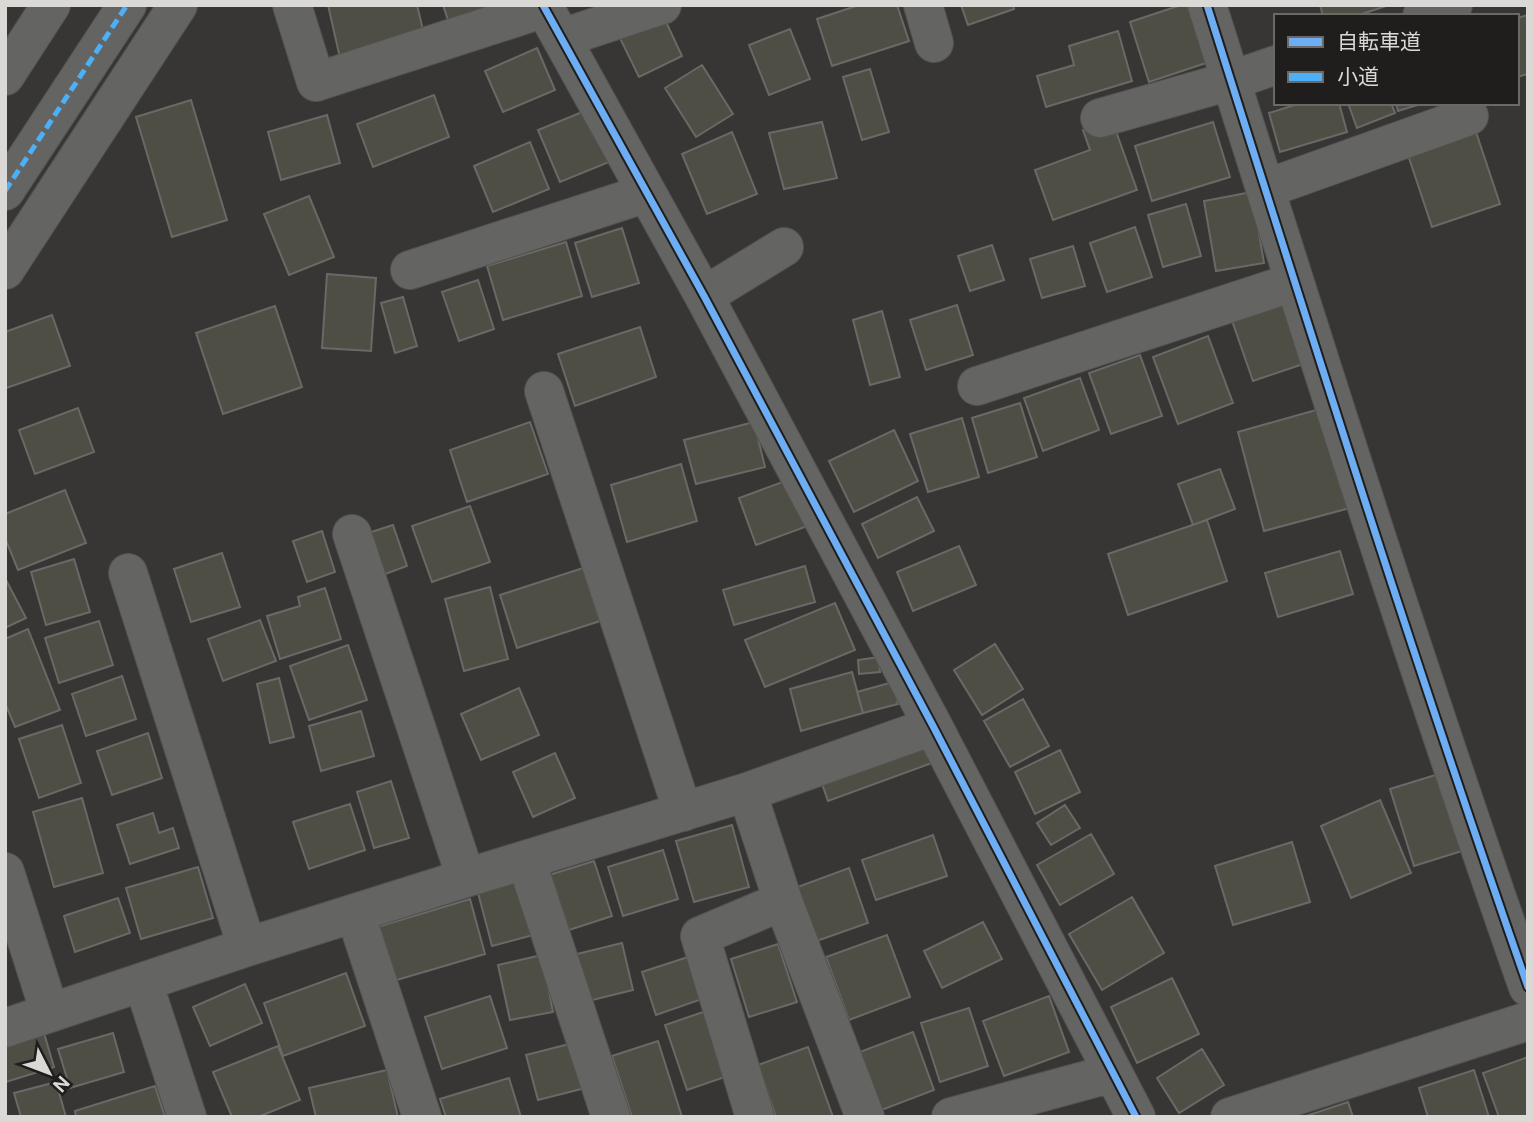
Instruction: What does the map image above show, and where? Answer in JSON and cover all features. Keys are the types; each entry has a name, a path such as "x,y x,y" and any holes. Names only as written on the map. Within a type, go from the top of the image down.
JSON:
{"street":[{"path":"5,76 51,5"},
{"path":"5,191 128,5"},
{"path":"5,270 178,5"},
{"path":"292,5 316,82 550,17 662,5"},
{"path":"923,5 934,43"},
{"path":"1206,5 1460,794 1528,987"},
{"path":"1428,14 1453,5"},
{"path":"550,17 704,296 933,726 1136,1117"},
{"path":"1100,118 1274,66"},
{"path":"1265,189 1469,116"},
{"path":"410,270 647,193"},
{"path":"704,296 785,247"},
{"path":"977,386 1294,282"},
{"path":"544,391 683,812"},
{"path":"352,534 466,878"},
{"path":"128,573 247,947"},
{"path":"5,1028 247,947 747,792 933,726"},
{"path":"747,792 783,901 865,1117"},
{"path":"526,860 611,1117"},
{"path":"5,872 50,1013"},
{"path":"755,1117 700,936 783,901"},
{"path":"355,913 422,1117"},
{"path":"144,982 187,1117"},
{"path":"1230,1117 1528,1021"},
{"path":"951,1117 1113,1073"}],"building":[{"path":"328,5 417,5 425,38 340,58"},
{"path":"443,5 504,5 449,23"},
{"path":"859,5 897,5 909,41 832,66 817,19"},
{"path":"961,5 1013,5 1014,9 968,25"},
{"path":"1181,5 1197,5 1215,60 1149,82 1130,22"},
{"path":"1320,5 1389,5 1362,14 1322,14"},
{"path":"660,9 682,56 639,77 616,30"},
{"path":"1528,15 1528,74 1519,76 1519,17"},
{"path":"790,29 810,79 769,95 749,45"},
{"path":"1118,31 1132,81 1046,107 1037,76 1074,65 1069,46"},
{"path":"537,48 555,90 503,112 485,71"},
{"path":"702,65 733,114 696,137 665,88"},
{"path":"870,69 889,132 862,140 843,77"},
{"path":"434,95 449,137 373,167 357,124"},
{"path":"191,100 227,220 172,237 136,117"},
{"path":"1295,105 1340,105 1347,132 1280,152 1269,113"},
{"path":"1349,105 1392,105 1395,113 1357,128"},
{"path":"1396,105 1418,105 1398,111"},
{"path":"592,108 614,160 560,182 538,130"},
{"path":"327,115 340,163 281,180 268,132"},
{"path":"1112,120 1137,190 1053,220 1035,170 1090,150 1083,130"},
{"path":"822,122 837,178 784,189 769,133"},
{"path":"1213,122 1230,177 1152,201 1135,146"},
{"path":"1474,126 1500,204 1432,227 1406,149"},
{"path":"732,132 757,194 707,214 682,154"},
{"path":"530,142 549,189 493,212 474,166"},
{"path":"1252,192 1264,263 1216,271 1204,201"},
{"path":"309,196 334,257 289,275 264,214"},
{"path":"1186,204 1201,256 1163,267 1148,215"},
{"path":"1135,227 1152,277 1107,292 1090,243"},
{"path":"622,228 639,283 592,297 575,243"},
{"path":"566,242 582,296 503,320 487,266"},
{"path":"992,245 1004,280 970,291 958,256"},
{"path":"1073,246 1085,286 1042,298 1030,259"},
{"path":"327,274 376,278 371,351 322,348"},
{"path":"478,280 494,329 459,341 442,292"},
{"path":"403,297 417,346 395,353 381,303"},
{"path":"1281,298 1303,364 1253,381 1230,315"},
{"path":"957,305 973,355 926,370 910,320"},
{"path":"275,306 302,387 223,414 196,333"},
{"path":"882,311 900,377 870,385 853,320"},
{"path":"52,315 70,366 6,388 5,332"},
{"path":"640,327 656,377 575,406 558,354"},
{"path":"1208,336 1233,403 1178,424 1153,357"},
{"path":"1140,355 1162,416 1111,434 1089,373"},
{"path":"1080,378 1099,430 1043,451 1024,398"},
{"path":"1020,403 1037,457 988,473 972,418"},
{"path":"78,408 94,452 35,474 19,430"},
{"path":"1323,408 1350,508 1264,531 1238,432"},
{"path":"962,418 979,477 928,492 910,434"},
{"path":"530,422 548,474 467,502 450,450"},
{"path":"754,422 765,467 696,484 684,440"},
{"path":"894,430 918,481 854,512 829,461"},
{"path":"681,464 697,521 627,542 611,485"},
{"path":"1220,469 1235,509 1193,525 1178,484"},
{"path":"788,480 805,527 756,545 739,498"},
{"path":"65,490 86,543 18,570 5,538 5,514"},
{"path":"917,497 934,531 878,558 862,524"},
{"path":"470,506 490,562 432,582 412,526"},
{"path":"1207,520 1227,581 1128,615 1108,554"},
{"path":"393,525 407,566 380,576 365,534"},
{"path":"322,531 335,572 307,582 293,541"},
{"path":"959,546 976,585 913,611 897,572"},
{"path":"1340,551 1353,594 1278,617 1265,573"},
{"path":"222,553 240,607 191,622 174,569"},
{"path":"74,559 90,612 46,625 31,572"},
{"path":"805,566 815,602 734,625 723,590"},
{"path":"583,568 600,621 517,648 500,595"},
{"path":"5,578 26,618 5,628"},
{"path":"490,587 508,659 464,671 445,599"},
{"path":"325,588 341,639 280,659 267,616 300,606 298,597"},
{"path":"835,603 855,650 765,687 745,640"},
{"path":"260,620 276,661 223,681 208,639"},
{"path":"99,621 113,665 59,683 45,638"},
{"path":"28,629 60,710 15,727 5,703 5,639"},
{"path":"995,644 1023,689 982,715 954,670"},
{"path":"348,645 367,700 309,720 290,666"},
{"path":"879,657 880,672 859,674 858,660"},
{"path":"852,672 863,713 801,731 790,689"},
{"path":"122,676 136,719 86,736 72,694"},
{"path":"279,678 294,737 270,743 257,684"},
{"path":"893,682 898,704 863,713 857,692"},
{"path":"519,688 539,735 481,760 461,714"},
{"path":"1023,699 1049,746 1010,767 984,721"},
{"path":"361,711 374,756 321,771 309,726"},
{"path":"62,725 81,783 39,798 19,739"},
{"path":"148,733 162,778 112,795 97,751"},
{"path":"923,740 932,763 828,801 820,778"},
{"path":"1060,750 1080,792 1035,814 1015,772"},
{"path":"555,753 575,798 533,817 513,772"},
{"path":"1442,773 1465,850 1414,866 1390,789"},
{"path":"391,781 409,838 374,848 357,792"},
{"path":"82,798 103,873 54,887 33,812"},
{"path":"1380,800 1411,873 1351,898 1321,826"},
{"path":"350,804 365,850 309,869 293,822"},
{"path":"1065,805 1080,828 1051,845 1037,823"},
{"path":"153,813 159,833 173,828 179,848 130,864 117,825"},
{"path":"732,825 749,887 694,902 676,841"},
{"path":"1091,834 1114,874 1060,905 1037,865"},
{"path":"933,835 947,876 876,900 862,860"},
{"path":"1292,842 1310,902 1233,925 1215,866"},
{"path":"663,850 678,899 623,916 608,867"},
{"path":"594,861 612,916 566,931 549,875"},
{"path":"198,867 213,918 141,939 126,888"},
{"path":"849,868 868,923 811,943 792,889"},
{"path":"523,877 537,934 492,946 477,889"},
{"path":"1132,897 1164,953 1102,990 1069,934"},
{"path":"118,898 130,933 75,952 64,916"},
{"path":"470,899 485,954 390,982 374,928"},
{"path":"983,922 1002,959 942,988 924,951"},
{"path":"887,935 910,997 849,1020 826,957"},
{"path":"622,943 633,990 588,1001 577,954"},
{"path":"778,944 797,1002 749,1017 731,959"},
{"path":"542,955 553,1012 510,1020 498,965"},
{"path":"694,955 708,997 656,1015 642,972"},
{"path":"346,973 365,1026 283,1056 264,1003"},
{"path":"1172,978 1199,1034 1137,1063 1111,1007"},
{"path":"245,984 262,1023 210,1046 193,1007"},
{"path":"490,996 507,1048 442,1069 425,1017"},
{"path":"1049,996 1069,1052 1004,1076 983,1021"},
{"path":"969,1008 988,1066 940,1082 921,1023"},
{"path":"706,1011 728,1076 687,1090 665,1025"},
{"path":"913,1032 934,1090 879,1111 857,1053"},
{"path":"44,1033 54,1067 6,1082 5,1046"},
{"path":"113,1033 124,1072 70,1088 58,1049"},
{"path":"658,1041 682,1117 632,1117 612,1056"},
{"path":"577,1042 589,1087 538,1100 526,1055"},
{"path":"278,1046 300,1100 258,1117 232,1117 213,1072"},
{"path":"808,1047 833,1117 776,1117 758,1065"},
{"path":"1202,1049 1224,1085 1179,1113 1157,1078"},
{"path":"1528,1057 1528,1117 1499,1117 1483,1073"},
{"path":"387,1070 398,1117 316,1117 309,1088"},
{"path":"1474,1070 1489,1117 1428,1117 1419,1088"},
{"path":"509,1078 521,1117 446,1117 440,1099"},
{"path":"56,1082 66,1117 21,1117 14,1093"},
{"path":"155,1086 165,1117 76,1117 75,1111"},
{"path":"1348,1102 1353,1117 1303,1117"}],"marked path":[{"path":"5,191 127,5"}],"cycle path":[{"path":"543,5 704,296 933,726 1136,1117"},
{"path":"1207,5 1404,620 1528,987"}]}
